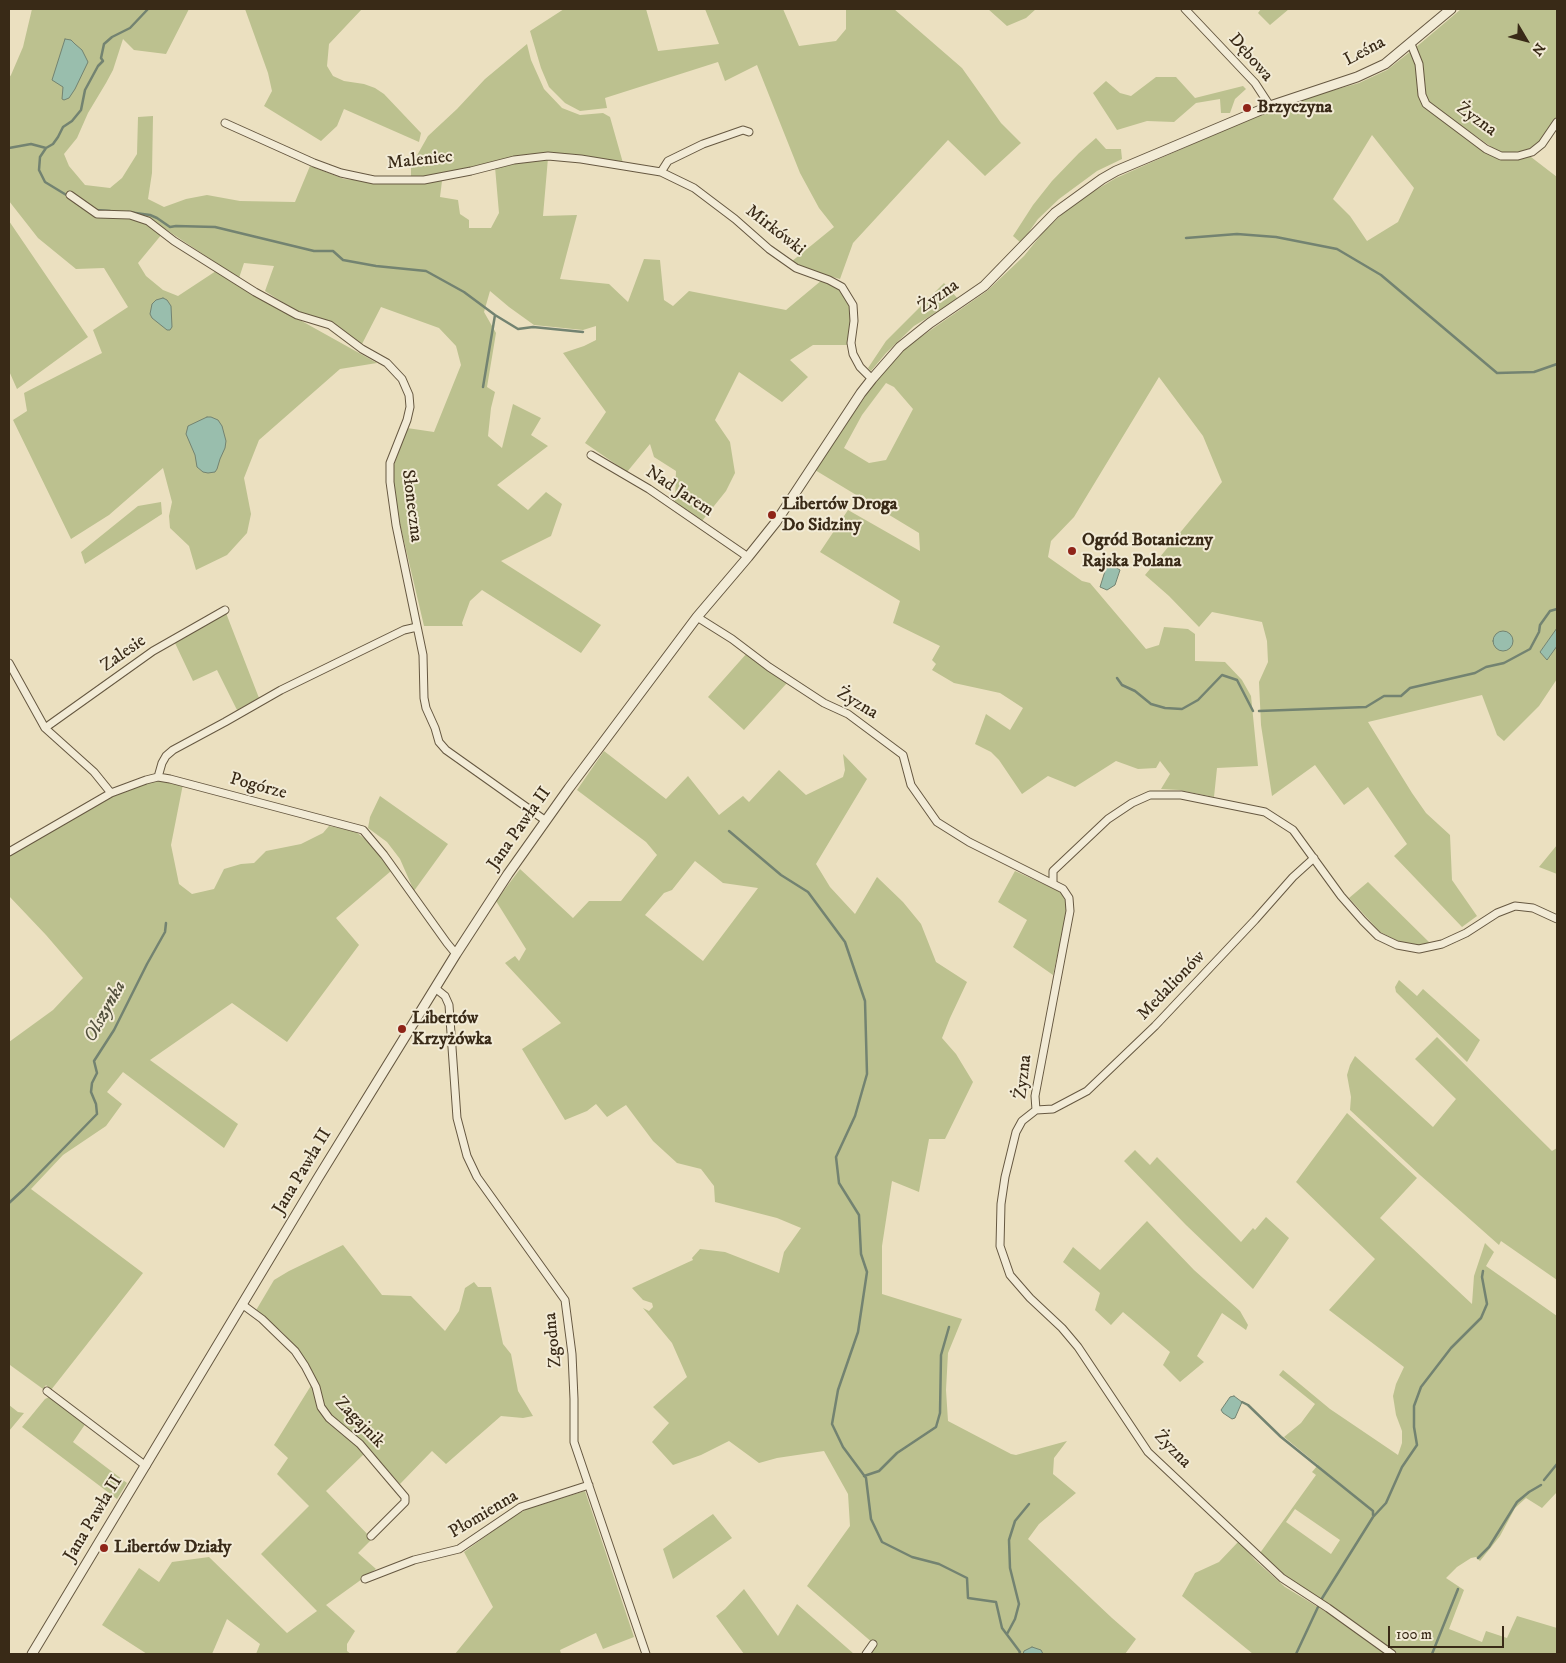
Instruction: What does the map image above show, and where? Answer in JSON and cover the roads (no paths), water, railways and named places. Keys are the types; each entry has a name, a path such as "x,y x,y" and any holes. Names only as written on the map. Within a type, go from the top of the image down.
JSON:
{"street":[{"name":"Dębowa","path":"1185,9 1255,82 1270,106"},
{"name":"Leśna","path":"1282,102 1358,77 1385,64 1451,9"},
{"name":"Żyzna","path":"1411,44 1419,64 1422,95 1426,104 1486,149 1501,156 1518,156 1532,152 1544,142 1557,122"},
{"name":"Żyzna","path":"620,719 697,618 776,522 861,393 900,347 930,323 984,286 1056,213 1102,179 1116,171 1282,102"},
{"name":"Maleniec","path":"225,123 314,163 341,173 374,180 424,180 514,160 548,156 627,167"},
{"path":"661,172 668,161 703,144 743,130 749,132"},
{"name":"Mirkówki","path":"627,167 661,172 694,188 735,219 769,249 796,268 830,280 842,287 853,305 854,320 851,343 853,354 860,367 872,378"},
{"name":"Słoneczna","path":"70,195 97,214 130,215 148,221 255,292 297,316 330,325 362,349 387,363 398,373 407,389 410,407 407,420 390,463 390,482 396,525 423,655 424,698 438,742 446,750 546,821"},
{"name":"Nad Jarem","path":"592,456 649,489 748,557"},
{"name":"Zalesie","path":"45,728 154,650 225,610"},
{"name":"Żyzna","path":"697,618 732,639 769,667 824,703 848,714 903,755 911,785 937,822 969,842 1063,889 1069,898 1070,911 1035,1096 1036,1110 1022,1121 1016,1132 1001,1204 1000,1246 1010,1275 1078,1347 1148,1452 1282,1578 1392,1654"},
{"path":"158,777 162,763 173,750 281,690 404,630 417,627"},
{"path":"9,663 45,728 94,772 111,793"},
{"name":"Jana Pawła II","path":"34,1654 308,1194 456,954 508,874 620,719"},
{"name":"Pogórze","path":"9,852 111,793 158,777 170,779 363,830 384,855 456,954"},
{"path":"1053,883 1053,871 1108,819 1132,803 1150,795 1181,795 1265,812 1292,830 1341,896 1363,922 1378,936 1397,945 1419,949 1442,944 1466,933 1497,912 1515,906 1533,908 1557,920"},
{"name":"Medalionów","path":"1036,1110 1053,1109 1087,1091 1155,1026 1293,877 1314,858"},
{"name":"Zgodna","path":"435,988 445,996 449,1005 457,1118 467,1156 477,1177 564,1300 572,1354 574,1442 646,1654"},
{"name":"Zagajnik","path":"243,1305 262,1319 295,1351 316,1387 321,1407 329,1418 360,1444 405,1497 405,1502 371,1536"},
{"path":"48,1391 146,1466"},
{"name":"Płomienna","path":"364,1579 414,1560 459,1549 521,1507 590,1485"},
{"path":"866,1654 872,1644"}],"waterway":[{"path":"68,196 45,182 39,170 40,157 46,148 53,144 63,127 72,121 81,110 85,90 98,66 103,61 101,58 104,44 112,37 130,28 148,9"},
{"path":"9,148 31,144 46,148"},
{"path":"95,210 110,211"},
{"path":"128,212 150,215 170,227 215,227 314,251 333,251 343,260 376,266 426,271 464,292 518,329 533,327 583,332"},
{"path":"1186,238 1237,234 1276,237 1337,249 1381,275 1497,373 1534,372 1557,364"},
{"path":"483,387 495,315"},
{"path":"1259,711 1366,707 1384,696 1401,696 1410,688 1475,673 1486,667 1504,663 1530,649 1539,632 1540,625 1550,611 1557,609"},
{"path":"1117,678 1122,685 1135,691 1151,704 1165,708 1182,709 1198,700 1222,675 1237,680 1253,711"},
{"path":"729,831 781,875 808,892 845,942 865,1001 867,1074 855,1116 836,1157 839,1183 859,1215 861,1254 867,1272 858,1332 838,1390 832,1424 843,1447 866,1478 871,1519 882,1542 912,1557 939,1564 967,1578 968,1598 996,1602 1002,1628 1020,1652 1019,1654"},
{"name":"Olszynka","path":"9,1203 97,1114 96,1104 91,1092 92,1083 97,1073 94,1061 114,1030 165,932 166,923"},
{"path":"1321,1600 1373,1517 1386,1503 1402,1467 1417,1445 1414,1427 1414,1406 1421,1387 1451,1348 1481,1318 1487,1304 1482,1277 1483,1271"},
{"path":"864,1476 879,1471 897,1453 936,1427 940,1413 941,1355 949,1327"},
{"path":"1242,1402 1248,1405 1281,1437 1373,1511 1373,1515"},
{"path":"1544,1480 1557,1464"},
{"path":"1478,1558 1489,1547 1517,1502 1541,1485"},
{"path":"1007,1634 1015,1619 1019,1604 1010,1568 1009,1540 1015,1521 1029,1504"},
{"path":"1432,1654 1458,1589"},
{"path":"1296,1654 1318,1607"}],"place":[{"name":"Brzyczyna","path":"1247,108"},
{"name":"Libertów Droga Do Sidziny","path":"772,515"},
{"name":"Ogród Botaniczny Rajska Polana","path":"1072,551"},
{"name":"Libertów Krzyżówka","path":"402,1029"},
{"name":"Libertów Działy","path":"104,1548"}]}
